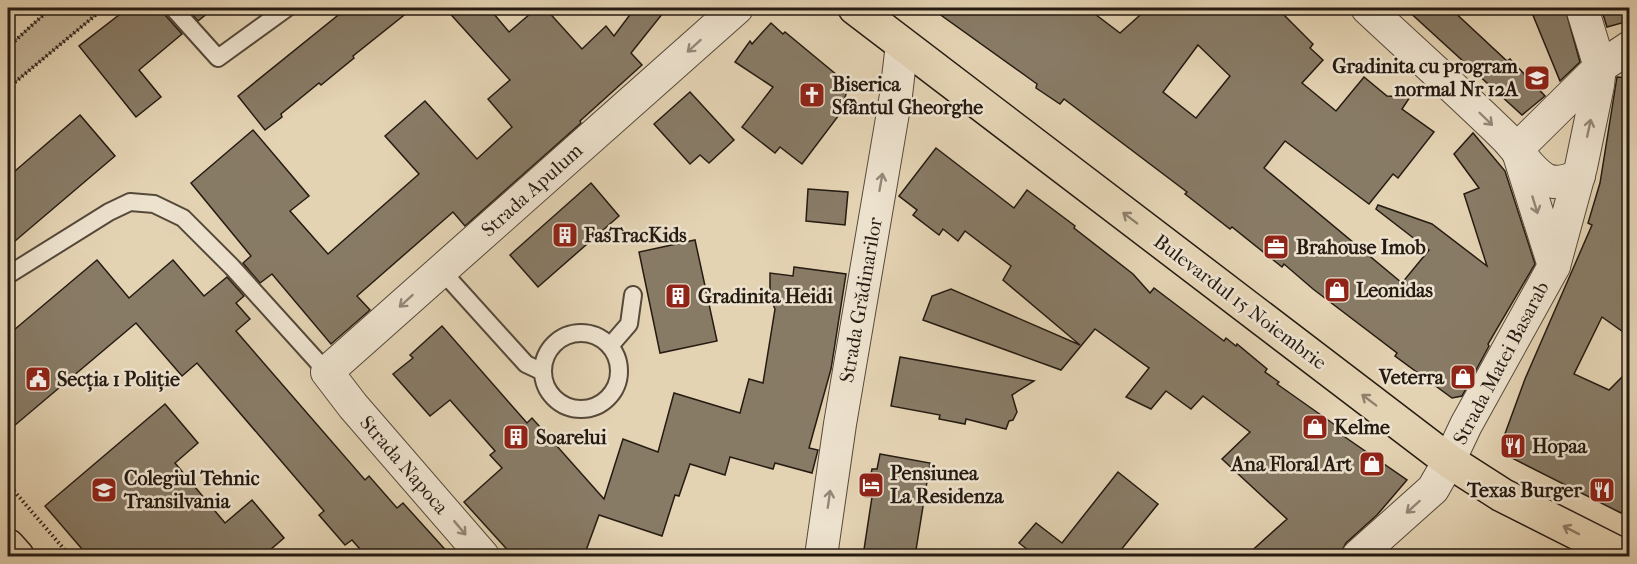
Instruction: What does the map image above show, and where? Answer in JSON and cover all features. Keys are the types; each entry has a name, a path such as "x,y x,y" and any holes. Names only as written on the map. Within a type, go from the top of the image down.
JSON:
{"main road":[{"name":"Bulevardul 15 Noiembrie","path":"872,12 902,44 1449,461 1502,495 1623,556"},
{"path":"8,546 17,556"}],"street":[{"name":"Strada Apulum","path":"327,372 737,8"},
{"path":"1367,8 1548,181 1564,182 1579,176"},
{"name":"Strada Matei Basarab","path":"1358,556 1433,489 1466,424 1554,266 1579,176 1600,67 1581,8"},
{"name":"Strada Grădinarilor","path":"821,556 840,424 896,95 902,44"},
{"path":"1517,149 1600,67 1629,47"},
{"name":"Strada Matei Basarab","path":"1517,149 1554,266"},
{"name":"Strada Napoca","path":"327,372 353,406 483,556"}],"lane":[{"path":"173,8 218,58 287,8"},
{"path":"8,275 109,212 130,202 154,204 183,218 232,267 327,372"},
{"path":"441,270 526,364 543,372"},
{"path":"610,346 629,324 633,295"},
{"path":"591,334 610,346 617,358 619,371 617,384 610,396 601,404 588,409 575,409 562,404 552,396 545,385 543,372 549,349 557,341 568,335 591,334"}],"path":[{"path":"8,47 51,8"},
{"path":"8,88 104,8"},
{"path":"8,484 70,556"}],"shaded area":[{"path":"51,8 104,8 8,88 8,47"}],"building":[{"path":"128,8 163,8 165,15 182,34 139,70 161,97 136,117 79,46"},
{"path":"187,8 214,8 198,21"},
{"path":"347,8 413,8 321,85 319,83 281,114 282,117 265,130 238,96"},
{"path":"445,8 489,8 509,32 537,8 545,8 582,49 606,26 614,36 635,8 667,8 631,53 642,65 580,121 581,123 465,226 453,212 357,296 370,310 331,344 272,274 260,283 243,263 251,256 191,183 253,130 309,196 290,211 328,254 419,174 385,136 425,101 477,159 512,127 488,99 510,80"},
{"path":"931,8 1087,8 1120,33 1148,8 1277,8 1313,44 1310,48 1323,60 1302,83 1336,111 1364,77 1387,96 1410,97 1402,109 1434,132 1398,178 1393,174 1369,204 1285,141 1264,168 1402,283 1429,250 1376,209 1378,205 1432,224 1487,266 1464,194 1479,188 1454,154 1473,133 1505,171 1535,264 1488,344 1462,396 1452,398 1395,356 1397,353 1284,264 1282,267 1232,227 1230,229 1185,194 1187,192 1064,99 1060,104 1036,88 1037,84","holes":["1198,45 1230,76 1196,118 1163,92"]},
{"path":"1405,8 1450,8 1507,61 1510,59 1545,96 1522,115"},
{"path":"1530,8 1565,8 1580,62 1560,81"},
{"path":"1601,8 1629,8 1629,21 1607,27"},
{"name":"Biserica Sfântul Gheorghe","path":"771,23 849,85 839,115 802,164 780,147 775,153 742,127 773,87 735,62 750,41 752,44"},
{"path":"1617,77 1629,78 1629,336 1602,317 1574,374 1609,390 1629,370 1629,502 1621,513 1510,457 1502,442 1525,379 1592,225 1588,223 1600,183"},
{"path":"690,92 734,140 709,163 700,155 690,164 654,124"},
{"path":"80,115 115,156 8,247 8,177"},
{"path":"936,148 1014,208 1027,190 1133,274 1150,293 1154,288 1224,341 1226,338 1236,346 1237,344 1267,369 1265,372 1279,382 1277,384 1345,432 1342,435 1407,480 1377,515 1346,543 1339,556 1246,556 1287,519 1222,459 1250,432 1203,396 1191,409 1166,391 1151,409 1126,397 1149,368 1095,329 1061,370 923,320 932,296 951,289 1080,345 1003,280 1011,266 965,231 958,241 943,229 939,235 913,215 917,210 899,196"},
{"name":"FasTracKids","path":"591,183 619,216 538,287 510,255"},
{"path":"808,189 848,192 845,225 806,221"},
{"name":"Gradinita Heidi","path":"695,240 717,341 660,353 639,252"},
{"path":"97,260 129,298 173,260 204,296 227,277 244,296 236,303 250,319 236,331 365,480 369,476 397,508 403,503 451,556 366,556 352,540 345,545 319,515 324,511 197,363 182,376 136,323 8,431 8,335"},
{"path":"794,267 846,274 831,369 809,448 818,450 812,473 775,463 773,469 730,457 725,475 690,464 679,496 675,495 662,536 599,515 584,556 513,556 464,502 502,468 490,455 495,451 450,400 430,416 393,374 413,358 410,355 442,326 527,423 532,418 604,499 623,439 658,452 674,393 740,413 749,379 763,383 775,309 770,297 770,273 793,276"},
{"path":"900,357 1034,381 1012,395 1017,412 1013,420 1009,421 1006,429 966,419 965,424 939,419 940,415 891,406"},
{"name":"Colegiul Tehnic Transilvania","path":"165,404 198,443 175,463 225,523 252,500 284,538 263,556 88,556 45,506"},
{"path":"880,454 930,463 915,556 863,556 872,497 866,497 872,469 877,469"},
{"path":"1118,472 1158,504 1116,556 1036,556 1019,543 1036,523 1062,543"}],"place":[{"name":"Gradinita cu program normal Nr 12A","path":"1537,78"},
{"name":"Biserica Sfântul Gheorghe","path":"812,95"},
{"name":"FasTracKids","path":"565,235"},
{"name":"Brahouse Imob","path":"1276,247"},
{"name":"Leonidas","path":"1337,290"},
{"name":"Gradinita Heidi","path":"678,296"},
{"name":"Veterra","path":"1463,377"},
{"name":"Secția 1 Poliție","path":"38,379"},
{"name":"Kelme","path":"1315,427"},
{"name":"Soarelui","path":"516,437"},
{"name":"Hopaa","path":"1513,446"},
{"name":"Ana Floral Art","path":"1372,464"},
{"name":"Pensiunea La Residenza","path":"871,485"},
{"name":"Colegiul Tehnic Transilvania","path":"104,490"},
{"name":"Texas Burger","path":"1602,490"}]}
